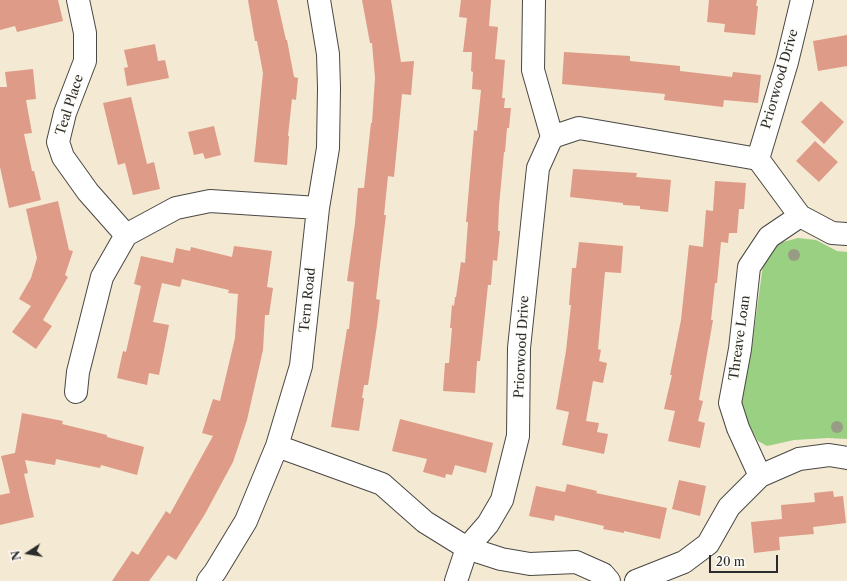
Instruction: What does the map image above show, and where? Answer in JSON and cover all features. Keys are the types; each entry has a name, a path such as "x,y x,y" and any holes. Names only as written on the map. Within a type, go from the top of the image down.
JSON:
{"street":[{"name":"Teal Place","path":"78,0 85,33 85,62 65,113 58,142 63,157 88,192 126,236"},
{"name":"Tern Road","path":"208,581 246,521 277,446 301,366 318,208 328,148 328,54 319,0"},
{"path":"534,0 534,70 552,136 579,128 758,159 800,216 832,233 847,234"},
{"name":"Priorwood Drive","path":"758,159 787,62 802,0"},
{"name":"Priorwood Drive","path":"467,548 488,524 502,500 518,436 519,348 537,176 538,168 552,136"},
{"path":"76,392 78,372 102,277 126,236 176,208 210,201 318,208"},
{"name":"Threave Loan","path":"760,476 738,428 730,403 740,349 749,267 769,237 800,216"},
{"path":"277,446 382,484 425,522 467,548 501,559 530,564 576,562 603,574 608,581"},
{"path":"636,581 684,562 708,544 729,507 760,476 799,459 829,455 847,458"},
{"path":"456,581 467,548"}],"green space":[{"path":"798,238 816,240 837,251 847,252 847,439 828,438 794,440 767,446 758,441 741,412 743,391 751,353 763,265 779,243"}],"building":[{"path":"0,0 58,0 63,21 17,32 15,26 0,30"},
{"path":"248,0 277,0 294,77 298,78 296,100 292,99 287,165 254,162 263,73 257,41 255,41"},
{"path":"362,0 391,0 401,62 414,61 411,95 402,94 394,177 388,176 384,215 386,215 376,299 380,300 368,385 364,385 362,398 364,398 359,431 331,427 347,329 349,329 354,282 347,281 358,188 364,188 372,123 375,78 372,43 370,43"},
{"path":"461,0 491,0 489,26 498,27 495,59 505,60 502,98 505,98 504,108 511,108 504,152 499,206 498,231 500,231 497,261 493,260 491,285 488,285 480,361 477,361 475,393 443,391 445,363 449,363 452,305 454,306 456,297 461,262 465,263 468,222 466,222 474,130 477,131 481,90 472,89 472,52 463,52 467,18 459,17"},
{"path":"709,0 757,0 756,6 758,6 755,35 724,32 725,24 707,22"},
{"path":"847,35 847,66 818,71 813,41"},
{"path":"155,44 158,61 165,60 169,78 127,86 124,68 128,67 124,50"},
{"path":"564,52 630,56 630,61 680,66 680,71 732,77 733,72 761,75 758,103 724,100 723,107 664,100 665,94 562,84"},
{"path":"33,69 36,99 26,100 32,133 24,134 32,171 34,171 41,200 9,208 0,167 0,87 7,87 5,72"},
{"path":"131,97 147,164 154,162 160,189 133,195 125,163 118,165 103,103"},
{"path":"821,101 844,122 824,144 801,122"},
{"path":"214,126 221,155 205,159 203,153 194,155 188,132"},
{"path":"815,141 838,162 819,182 796,161"},
{"path":"573,169 637,173 636,177 671,180 668,212 640,209 640,206 623,205 623,203 570,197"},
{"path":"715,181 746,183 744,209 739,209 737,233 729,233 728,243 721,242 717,283 715,283 711,320 713,320 699,400 703,401 698,421 705,423 700,448 668,441 675,411 664,409 672,375 670,375 681,320 689,245 703,247 706,210 713,211"},
{"path":"58,201 69,250 73,251 65,275 68,277 43,320 52,326 36,349 12,332 31,306 19,299 31,278 37,258 26,209"},
{"path":"579,242 623,246 621,273 605,272 598,349 601,350 599,361 607,363 603,383 593,381 586,421 599,423 597,432 608,434 604,454 562,445 569,412 556,409 566,351 571,305 569,305 572,268 576,268"},
{"path":"234,246 272,251 267,287 273,288 269,315 265,315 263,350 247,420 233,462 205,514 176,560 168,555 149,581 112,581 132,551 138,555 166,511 170,514 213,436 202,433 213,399 220,401 235,338 238,294 228,293 229,290 182,279 180,287 162,283 153,322 169,325 159,375 149,373 147,385 117,378 123,351 126,352 141,286 134,284 141,256 173,263 176,248 190,251 191,247 232,257"},
{"path":"22,413 63,421 62,424 107,435 107,437 144,447 137,475 101,465 100,468 56,459 55,465 25,460 28,473 24,474 34,517 0,525 0,495 10,493 1,456 15,453"},
{"path":"400,419 493,443 486,473 455,465 452,475 446,474 445,478 423,472 427,459 392,451"},
{"path":"679,480 706,486 700,516 672,509"},
{"path":"567,484 597,491 596,493 667,508 660,539 624,531 624,533 603,529 604,526 555,515 554,521 529,516 536,486 565,492"},
{"path":"833,491 834,497 843,496 846,523 813,527 814,534 779,537 780,550 754,553 751,522 782,519 781,505 815,502 814,493"}]}
